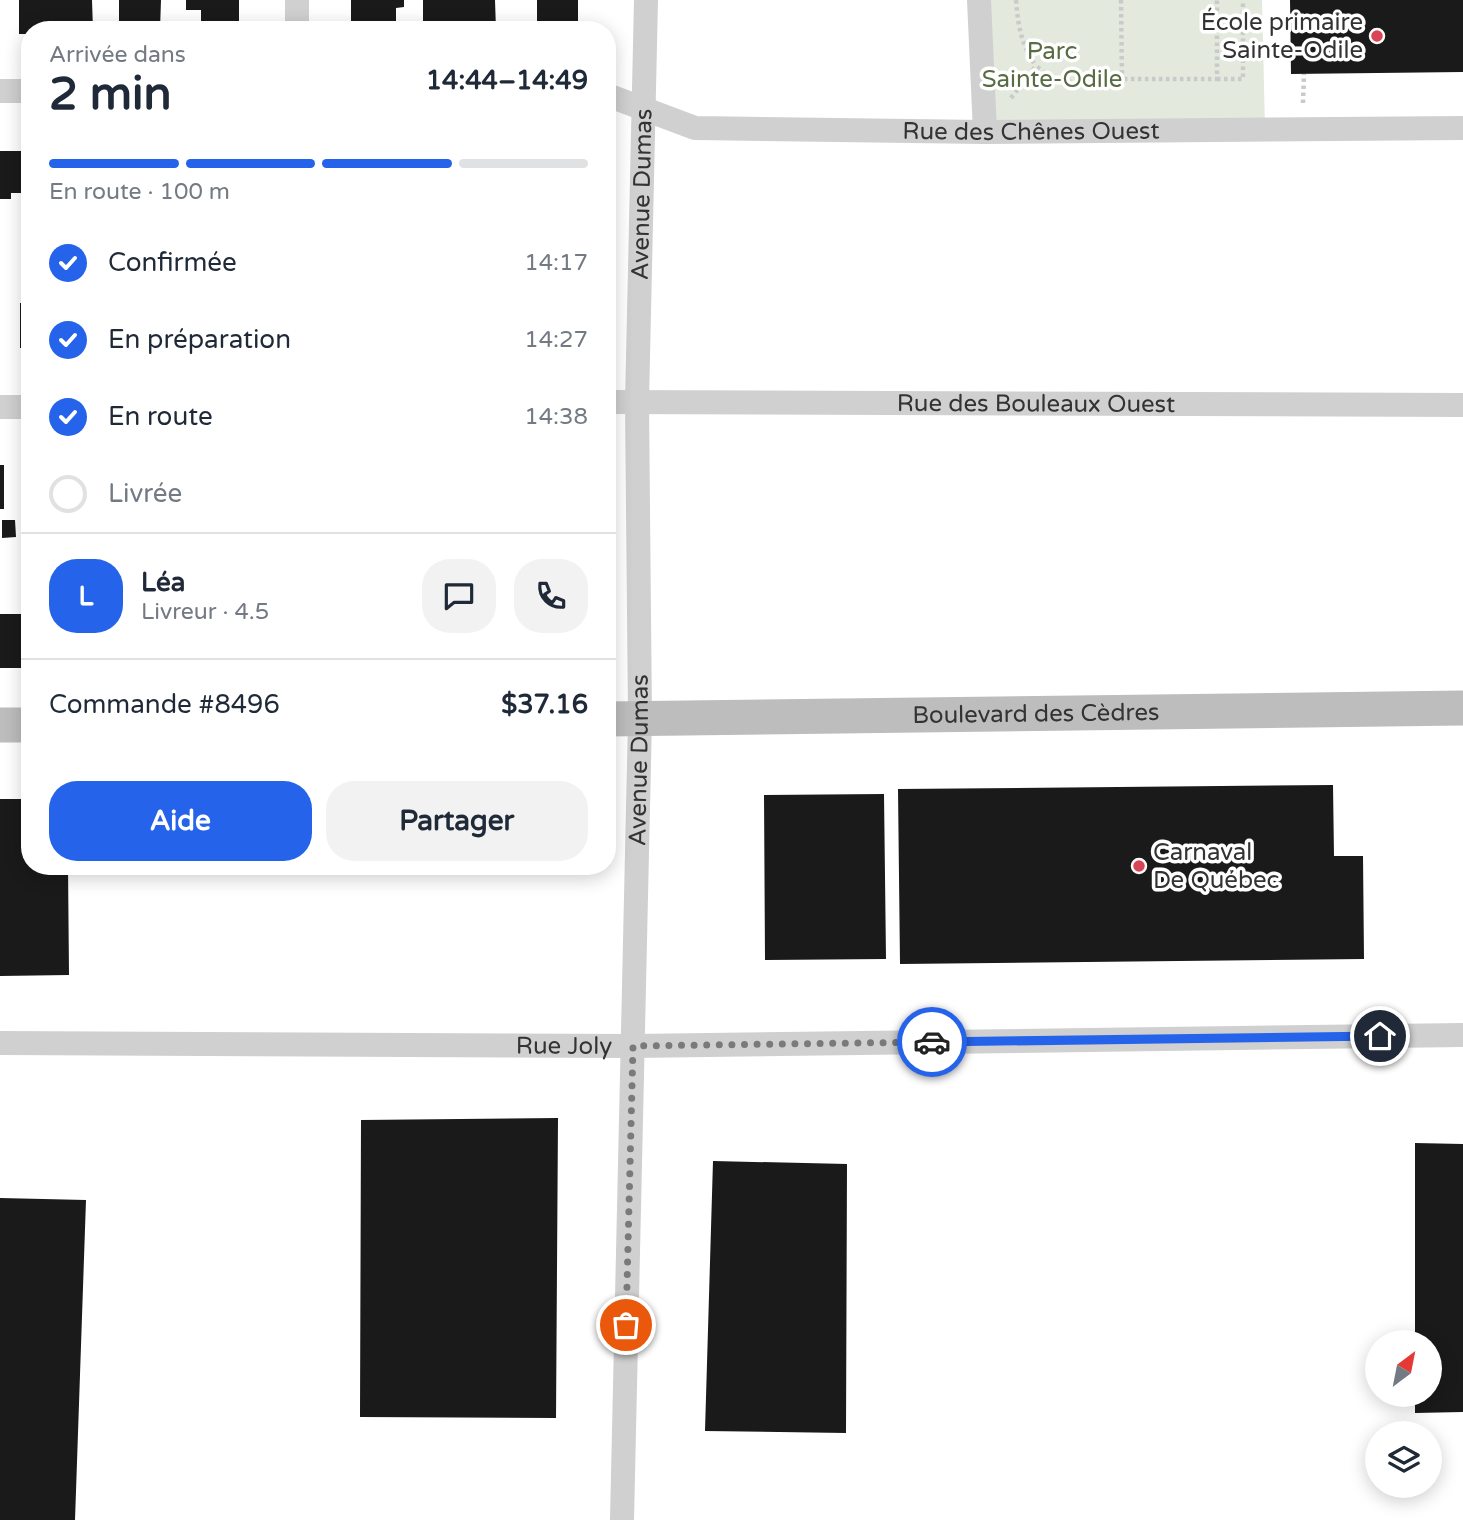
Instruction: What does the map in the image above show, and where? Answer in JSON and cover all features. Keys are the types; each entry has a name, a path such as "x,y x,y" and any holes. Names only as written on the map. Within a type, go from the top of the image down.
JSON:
{"street":[{"path":"297,0 297,21"},
{"name":"Avenue Dumas","path":"622,1520 633,1046 624,719 645,108 646,0"},
{"path":"979,0 985,132"},
{"path":"0,91 21,92"},
{"name":"Rue des Chênes Ouest","path":"616,98 695,128 985,132 1463,128"},
{"name":"Rue des Bouleaux Ouest","path":"616,402 1463,405"},
{"path":"0,407 21,407"},
{"name":"Boulevard des Cèdres","path":"624,719 1463,708"},
{"path":"0,725 21,724"},
{"name":"Rue Joly","path":"0,1043 633,1046 1463,1035"}],"path":[{"path":"1016,0 1018,24 1025,50 1036,66 1047,75 1067,82 1244,79 1243,0"},
{"path":"1122,0 1122,79"},
{"path":"1217,0 1217,79"},
{"path":"985,132 1036,66"}],"green space":[{"name":"Parc Sainte-Odile","path":"979,0 1262,0 1265,129 985,132"}],"building":[{"path":"19,0 92,0 93,21 21,21 19,34"},
{"path":"119,0 161,0 160,21 119,21"},
{"path":"186,0 239,0 239,21 201,21 201,10 186,10"},
{"path":"351,0 404,0 404,7 396,8 396,21 351,21"},
{"path":"423,0 495,0 496,21 423,21"},
{"path":"537,0 578,0 578,21 537,21"},
{"name":"École primaire Sainte-Odile","path":"1290,0 1463,0 1463,72 1291,74"},
{"path":"0,151 21,151 21,193 11,193 11,199 0,199"},
{"path":"20,303 21,303 21,348"},
{"path":"0,465 4,465 4,509 0,509"},
{"path":"2,520 15,520 16,537 2,538"},
{"path":"0,614 21,614 21,668 0,668"},
{"path":"1333,785 1334,856 1363,856 1364,959 900,964 898,789"},
{"path":"884,794 886,959 765,960 764,795"},
{"path":"0,799 21,799 21,875 68,875 69,975 0,976"},
{"path":"558,1118 556,1418 360,1417 361,1120"},
{"path":"1415,1143 1463,1144 1463,1412 1415,1413 1415,1407 1442,1407 1442,1330 1415,1330"},
{"path":"713,1161 847,1164 846,1433 705,1431"},
{"path":"0,1198 86,1200 75,1520 0,1520"}],"way so far":[{"path":"626,1325 633,1046 932,1042"}],"place":[{"name":"École primaire Sainte-Odile","path":"1377,36"},
{"name":"Carnaval De Québec","path":"1139,866"}],"route":[{"path":"932,1042 1380,1036"}]}
